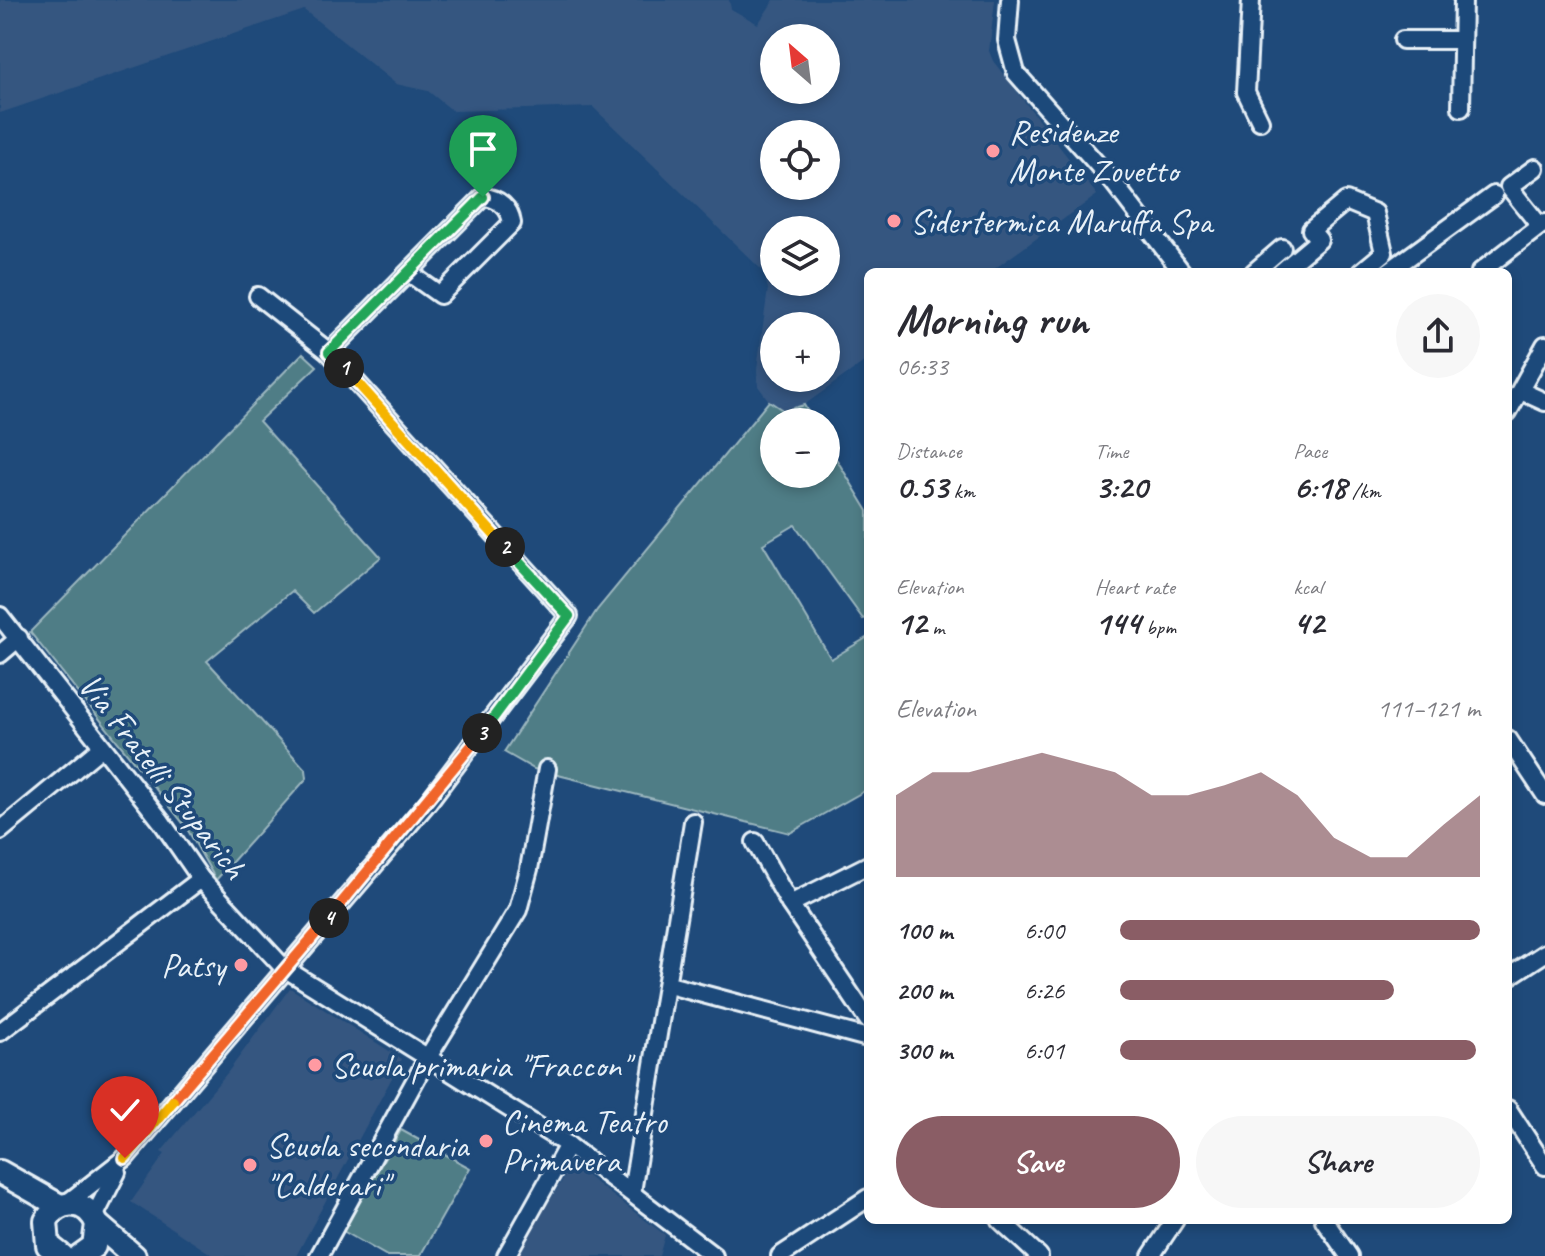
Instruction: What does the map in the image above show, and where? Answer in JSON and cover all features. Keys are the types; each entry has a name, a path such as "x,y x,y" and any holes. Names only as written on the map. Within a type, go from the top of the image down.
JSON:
{"street":[{"path":"1010,0 1007,40 1016,73 1113,182 1179,268"},
{"path":"1251,0 1246,92 1260,121"},
{"path":"1461,108 1463,0"},
{"path":"1403,40 1462,40"},
{"path":"1485,268 1542,225 1509,187 1535,168"},
{"path":"1394,268 1494,195"},
{"path":"329,352 483,197 505,205 512,223 440,295 409,273"},
{"path":"1286,268 1319,240 1311,230 1346,201 1375,213 1384,253 1366,268"},
{"path":"1259,268 1282,248"},
{"path":"50,1246 50,1214 99,1181 125,1158 429,801 569,616 329,352 258,296"},
{"path":"1512,406 1545,345"},
{"path":"1521,391 1545,402"},
{"name":"Via Fratelli Stuparich","path":"0,616 201,879 284,968 568,1145 714,1256"},
{"path":"0,654 19,638"},
{"path":"1512,745 1545,795"},
{"path":"0,831 102,747"},
{"path":"319,1256 428,1057 518,910 529,869 547,769"},
{"path":"632,1192 669,985 693,822"},
{"path":"755,842 790,904 864,1014"},
{"path":"790,904 864,867"},
{"path":"0,1032 201,879"},
{"path":"1512,974 1545,953"},
{"path":"669,985 864,1037"},
{"path":"1512,1115 1545,1166"},
{"path":"506,1256 568,1145"},
{"path":"91,1255 97,1239 96,1220 125,1158"},
{"path":"6,1177 63,1205 82,1206 134,1256"},
{"path":"6,1177 50,1246"},
{"path":"780,1256 864,1201"},
{"path":"1004,1224 1039,1256"},
{"path":"1151,1256 1172,1224"},
{"path":"1327,1224 1349,1256"}],"shaded area":[{"path":"0,0 729,0 731,9 758,24 774,0 995,0 989,51 993,61 1097,195 996,268 864,268 864,362 840,379 840,312 765,312 767,296 840,296 840,216 760,216 760,268 593,107 453,111 428,91 396,84 304,10 0,113"},
{"path":"760,347 760,389 757,369"},
{"path":"762,392 822,392 794,408 780,408"},
{"name":"Scuola secondaria \"Calderari\"","path":"290,988 402,1059 296,1256 214,1256 131,1202 165,1154 161,1152 228,1072"},
{"path":"572,1165 665,1235 659,1256 515,1256"}],"green space":[{"path":"303,353 317,366 259,421 381,557 314,613 292,591 207,661 306,770 307,778 216,880 186,827 30,632"},
{"path":"769,401 780,408 763,408"},
{"path":"760,412 760,488 840,488 840,465 864,504 864,618 795,525 763,544 831,659 864,639 864,791 790,833 534,769 504,752 597,610"},
{"path":"401,1130 470,1168 420,1256 387,1256 343,1231"}],"place":[{"name":"Residenze Monte Zovetto","path":"993,151"},
{"name":"Sidertermica Maruffa Spa","path":"894,221"},
{"name":"Patsy","path":"241,965"},
{"name":"Scuola primaria \"Fraccon\"","path":"315,1065"},
{"name":"Cinema Teatro Primavera","path":"486,1141"},
{"name":"Scuola secondaria \"Calderari\"","path":"250,1165"}],"route":[{"path":"125,1158 429,801 569,616 329,352 483,197"}]}
